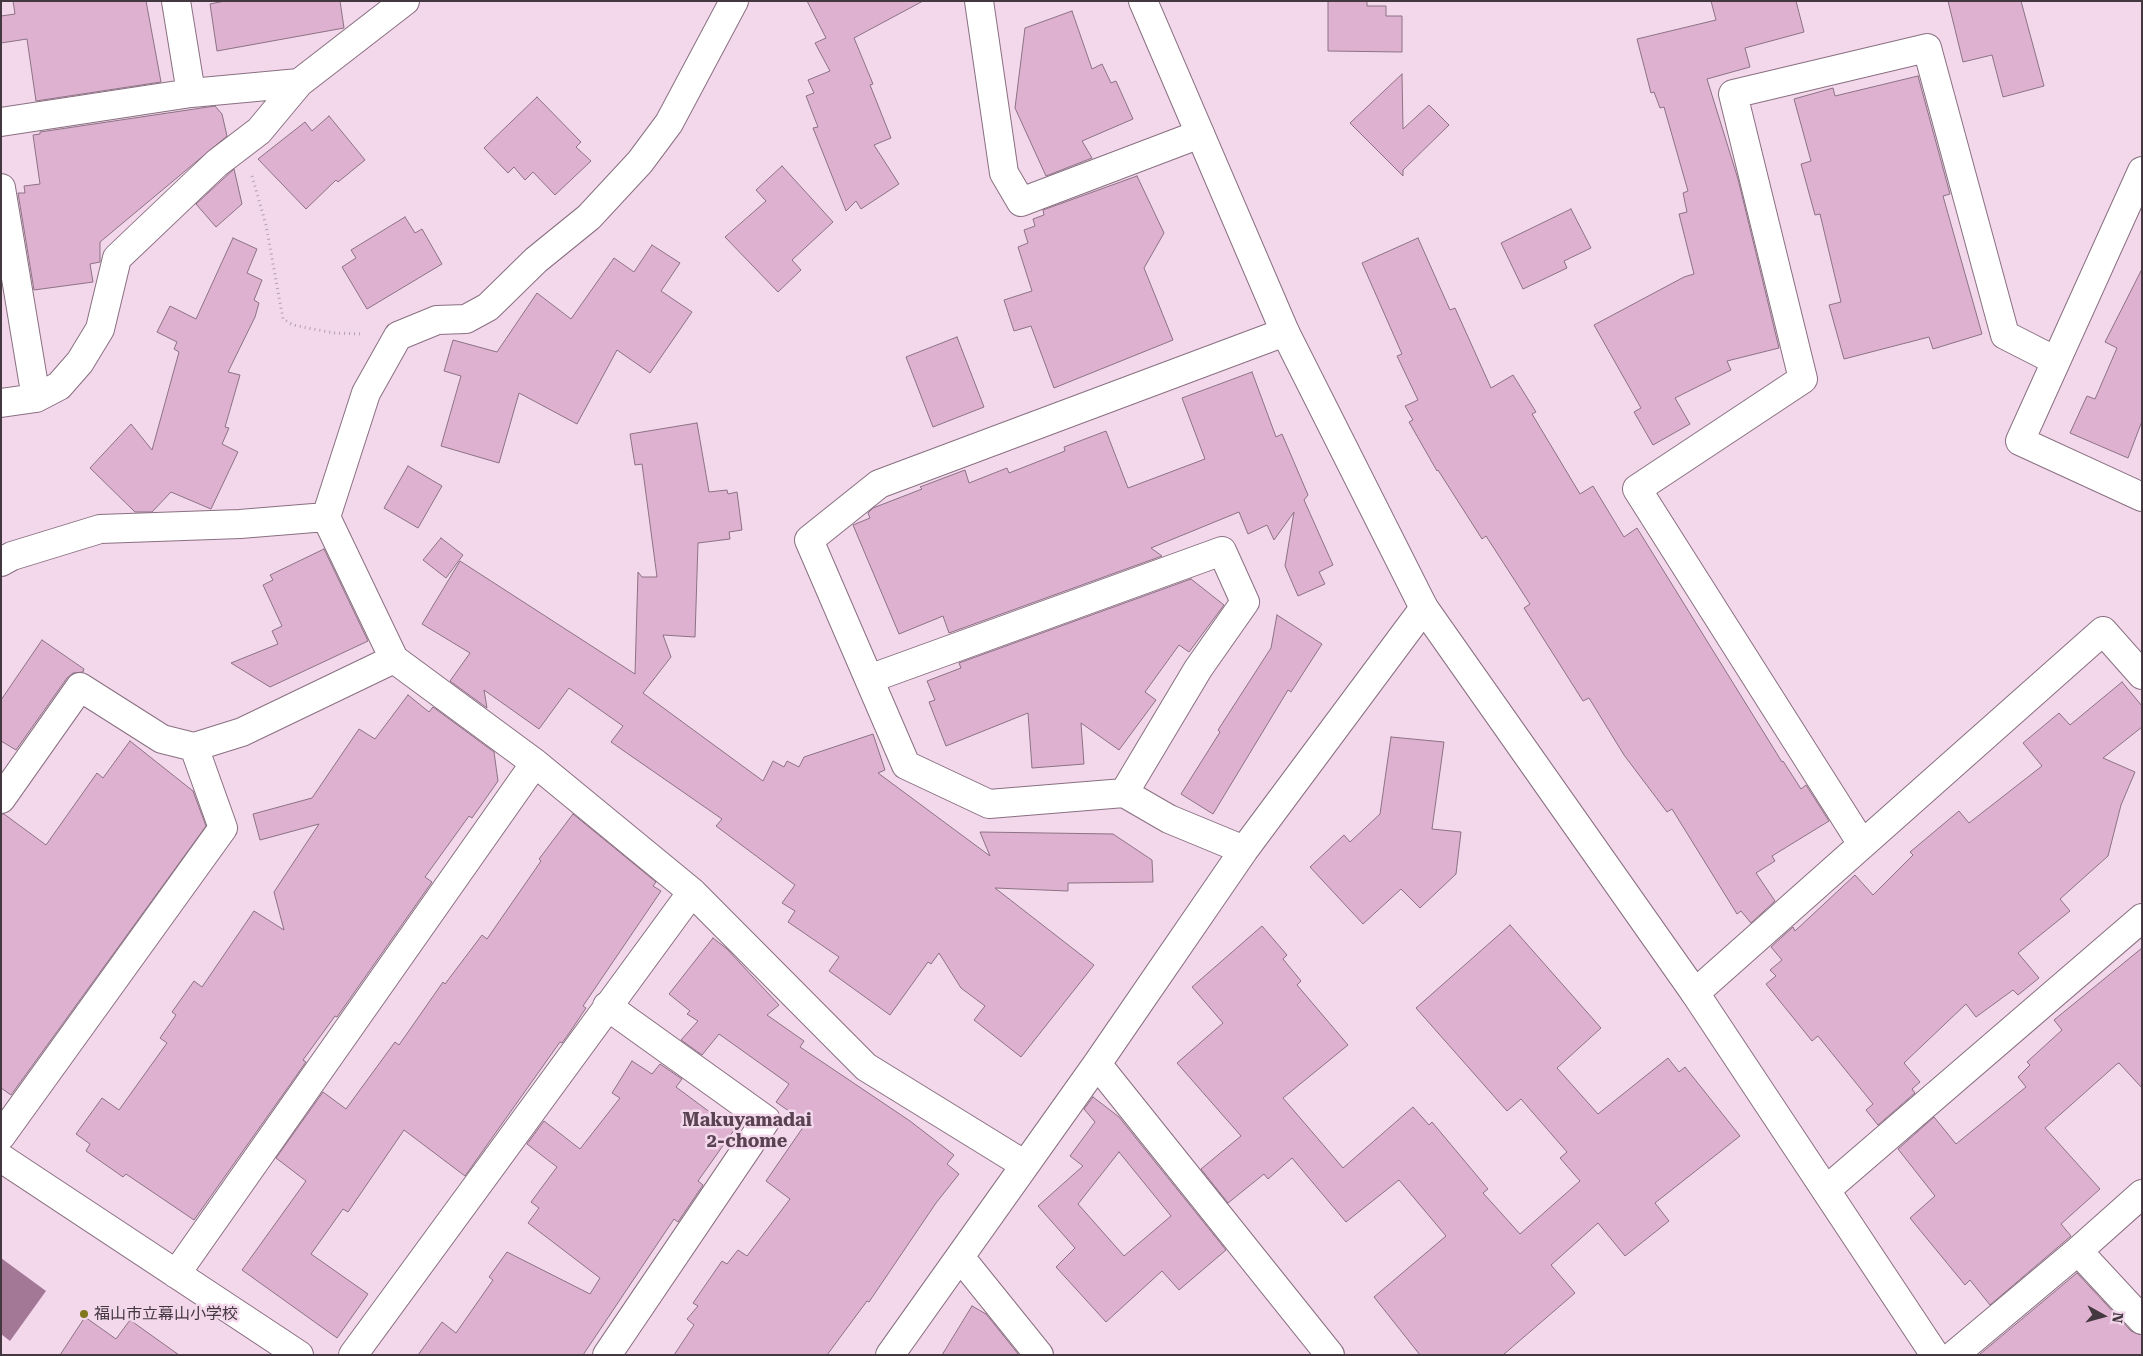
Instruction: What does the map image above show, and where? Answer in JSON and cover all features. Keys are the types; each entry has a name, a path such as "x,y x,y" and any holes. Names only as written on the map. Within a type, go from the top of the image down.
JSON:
{"street":[{"path":"176,1 191,93"},
{"path":"1,403 36,398 59,386 80,362 100,329 117,258 217,163 259,131 299,83 380,11 405,1"},
{"path":"734,1 669,123 640,162 589,217 536,260 488,307 466,319 437,320 398,336 366,393 326,518 394,659 535,763 692,892 866,1067 1025,1166"},
{"path":"980,1 1004,172 1021,202 1200,134"},
{"path":"1143,1 1285,332 1424,608 1695,993 1935,1355"},
{"path":"1862,844 1637,489 1803,379 1733,94 1927,48 2005,335 2056,361"},
{"path":"1,122 191,93 299,83"},
{"path":"2142,172 2020,441 2142,497"},
{"path":"1,188 36,398"},
{"path":"1244,850 1169,819 1124,793 989,804 906,766 809,540 879,484 1285,332"},
{"path":"1,562 12,556 100,529 240,524 326,518"},
{"path":"869,679 1222,551 1245,602 1198,669 1124,793"},
{"path":"890,1355 1098,1064 1244,850 1424,608"},
{"path":"1695,993 2103,631 2142,675"},
{"path":"1,800 80,687 162,739 194,747 242,732 394,659"},
{"path":"1,1136 223,828 194,747"},
{"path":"176,1274 535,763"},
{"path":"353,1355 692,892"},
{"path":"1826,1190 2142,918"},
{"path":"607,1006 766,1120 607,1355"},
{"path":"1098,1064 1330,1355"},
{"path":"1,1158 299,1355"},
{"path":"1954,1355 2078,1251 2142,1194"},
{"path":"2078,1251 2142,1320"},
{"path":"960,1257 1039,1355"}],"path":[{"path":"239,146 255,183 266,225 283,319 293,325 334,333 398,336"}],"shaded area":[{"path":"1,1258 46,1291 10,1341 1,1334"}],"building":[{"path":"13,1 146,1 161,82 36,101 27,39 1,43 1,16 15,14"},
{"path":"225,1 340,1 344,28 217,51 210,4"},
{"path":"807,1 923,1 854,38 873,84 870,85 891,138 874,145 899,184 861,209 856,201 846,211 813,128 818,127 806,96 814,93 808,80 830,71 815,43 826,38"},
{"path":"1328,1 1367,1 1367,6 1386,6 1386,16 1402,16 1402,52 1328,51"},
{"path":"1711,1 1796,1 1804,32 1745,48 1750,67 1707,79 1738,179 1779,348 1727,361 1731,370 1675,398 1690,424 1653,445 1634,412 1641,408 1594,325 1684,277 1694,274 1679,214 1687,212 1683,193 1688,191 1664,107 1660,108 1654,92 1651,93 1637,39 1716,20"},
{"path":"1948,1 2021,1 2044,86 2003,97 1992,55 1963,62"},
{"path":"1072,11 1092,69 1102,64 1111,83 1116,81 1133,119 1082,141 1092,158 1046,176 1015,108 1025,28"},
{"path":"1402,74 1403,129 1429,105 1449,125 1403,170 1403,176 1350,123"},
{"path":"1918,76 1950,194 1943,196 1982,334 1933,349 1929,337 1844,359 1829,305 1841,302 1820,214 1815,215 1801,164 1811,161 1794,99 1833,88 1835,96"},
{"path":"537,97 581,142 576,147 591,161 555,195 533,172 525,180 514,167 508,173 484,148"},
{"path":"215,106 222,114 227,136 100,242 100,262 90,264 93,282 34,290 18,193 25,193 24,186 40,184 33,135 40,134 40,132"},
{"path":"329,116 365,160 338,182 336,180 306,209 258,159 305,122 312,131"},
{"path":"782,166 833,222 792,260 801,270 778,292 725,237 766,201 756,190"},
{"path":"234,169 242,204 216,227 196,204"},
{"path":"1137,176 1164,233 1144,268 1173,340 1054,388 1031,326 1014,331 1004,300 1032,291 1018,247 1028,243 1024,230 1035,226 1033,219 1044,215 1043,210"},
{"path":"1571,209 1591,248 1564,261 1567,268 1523,289 1501,243"},
{"path":"405,217 415,233 422,229 442,264 367,309 342,267 356,258 351,250"},
{"path":"233,238 257,249 247,273 262,280 254,300 259,303 255,317 228,372 240,375 225,427 229,428 222,444 238,452 211,509 171,492 152,512 135,512 90,468 131,424 152,450 179,352 174,349 177,342 157,332 170,306 196,319"},
{"path":"1418,238 1450,310 1455,308 1491,388 1513,375 1536,412 1532,414 1580,494 1593,486 1624,537 1637,528 1782,762 1801,789 1806,785 1829,821 1772,856 1775,861 1756,873 1775,901 1751,923 1741,911 1737,914 1672,809 1667,812 1624,755 1589,698 1583,701 1524,608 1530,604 1486,536 1482,539 1437,471 1409,422 1413,420 1405,406 1418,400 1397,356 1402,354 1362,263"},
{"path":"652,245 680,263 661,291 692,312 650,373 617,350 577,424 519,393 499,463 441,446 461,376 444,371 453,340 497,352 537,293 571,319 614,258 634,272"},
{"path":"2142,269 2142,421 2128,458 2070,433 2087,396 2095,399 2117,348 2105,342"},
{"path":"957,337 984,407 933,427 906,357"},
{"path":"1252,372 1276,437 1282,434 1308,495 1304,500 1333,565 1319,572 1325,584 1298,596 1285,566 1294,512 1274,540 1267,525 1248,534 1239,512 1151,548 1162,556 949,633 943,616 899,634 853,525 870,518 868,513 873,508 965,470 969,483 1007,468 1009,473 1065,451 1064,447 1106,431 1128,488 1205,459 1182,398"},
{"path":"697,423 709,492 727,490 728,494 737,492 742,530 729,532 730,539 698,543 695,637 663,635 671,657 643,693 763,781 773,761 784,767 787,761 799,767 804,757 873,734 885,770 878,773 990,856 980,832 1113,834 1152,860 1153,882 1068,883 1068,891 995,888 1094,965 1021,1057 974,1020 985,1006 961,988 939,953 931,964 928,962 890,1015 829,971 839,957 788,922 795,911 782,903 795,885 716,826 722,819 611,742 623,726 569,688 539,729 484,690 487,708 450,681 470,653 422,624 460,561 635,674 638,572 642,577 657,577 642,464 635,465 630,434"},
{"path":"408,466 442,486 418,528 384,508"},
{"path":"441,538 463,555 446,578 423,560"},
{"path":"324,549 368,641 270,687 231,663 278,644 272,631 282,626 263,585 273,580 270,575"},
{"path":"1191,579 1224,605 1189,652 1179,645 1145,692 1156,700 1119,750 1081,723 1084,764 1032,768 1028,713 946,746 929,702 935,700 927,681 961,668 959,663"},
{"path":"1277,615 1322,644 1291,692 1288,690 1213,814 1181,794 1220,732 1218,730 1271,648"},
{"path":"42,640 84,669 83,672 73,673 67,678 16,750 1,741 1,700"},
{"path":"2122,682 2142,706 2142,727 2103,758 2135,772 2121,805 2108,856 2060,899 2070,911 2018,953 2039,978 2018,995 2013,990 1976,1017 1966,1004 1904,1063 1920,1082 1912,1089 1915,1093 1878,1125 1866,1110 1873,1104 1818,1036 1812,1041 1766,984 1776,976 1770,970 1782,960 1771,947 1793,927 1795,931 1855,875 1873,895 1913,855 1910,852 1959,811 1969,823 2042,766 2023,743 2059,713 2070,725"},
{"path":"408,695 429,712 433,707 494,752 498,781 472,818 469,816 425,877 432,882 337,1017 335,1016 303,1060 306,1062 194,1220 126,1174 123,1177 86,1151 90,1144 76,1134 102,1098 119,1110 167,1043 160,1038 176,1015 172,1012 194,981 202,987 254,911 284,930 274,892 319,824 260,840 253,814 312,798 359,729 375,739"},
{"path":"1391,737 1444,742 1432,829 1461,832 1456,874 1420,908 1401,889 1363,924 1310,867 1344,835 1350,842 1380,814"},
{"path":"130,741 193,791 206,826 11,1095 1,1088 1,814 4,814 46,845 97,773 103,778"},
{"path":"573,814 656,882 653,886 661,891 583,1006 586,1008 570,1032 562,1043 560,1042 465,1176 404,1130 348,1212 343,1209 311,1254 368,1294 337,1338 242,1270 306,1181 276,1158 323,1092 346,1109 395,1042 399,1045 443,982 445,984 482,935 487,939 541,861 539,859"},
{"path":"1510,925 1601,1028 1557,1068 1598,1114 1668,1058 1679,1072 1685,1067 1740,1136 1655,1203 1669,1221 1625,1256 1598,1223 1551,1265 1575,1293 1503,1355 1420,1355 1374,1297 1446,1236 1399,1180 1346,1222 1292,1158 1268,1179 1264,1174 1228,1203 1201,1169 1241,1136 1177,1063 1223,1023 1192,987 1262,926 1287,955 1283,959 1301,981 1297,985 1348,1045 1283,1098 1343,1168 1413,1107 1429,1125 1432,1122 1488,1189 1483,1193 1520,1234 1580,1181 1560,1158 1567,1152 1521,1099 1507,1111 1416,1008"},
{"path":"713,938 727,949 779,1005 767,1015 804,1041 800,1047 910,1121 954,1155 947,1164 959,1174 936,1203 869,1302 867,1301 827,1355 674,1355 694,1325 687,1319 698,1306 693,1303 722,1261 727,1264 738,1250 747,1256 790,1199 766,1181 806,1123 776,1102 789,1084 719,1034 702,1055 681,1040 698,1021 687,1014 690,1011 669,994"},
{"path":"2142,948 2142,1088 2119,1063 2045,1128 2100,1189 2061,1224 2071,1236 1990,1305 1970,1280 1965,1285 1910,1218 1935,1196 1898,1149 1934,1117 1956,1144 2026,1087 2018,1077 2030,1065 2027,1062 2062,1030 2054,1020"},
{"path":"632,1061 652,1074 660,1064 682,1079 676,1087 734,1130 698,1181 703,1185 678,1222 674,1219 583,1355 418,1355 442,1322 456,1333 493,1280 489,1277 507,1252 590,1294 600,1278 528,1223 539,1208 531,1202 557,1167 527,1144 544,1121 580,1149 620,1098 612,1093"},
{"path":"1093,1097 1119,1117 1226,1250 1179,1290 1162,1271 1106,1322 1056,1267 1075,1248 1038,1206 1083,1166 1070,1156 1095,1122 1084,1109","holes":["1119,1152 1171,1216 1124,1256 1078,1204"]},
{"path":"2077,1273 2131,1331 2142,1335 2142,1355 1979,1355"},
{"path":"972,1306 986,1314 1019,1355 942,1355"},
{"path":"85,1317 116,1339 130,1320 179,1355 60,1355"}],"place":[{"name":"福山市立幕山小学校","path":"84,1314"}],"district":[{"name":"Makuyamadai 2-chome","path":"747,1131"}]}
